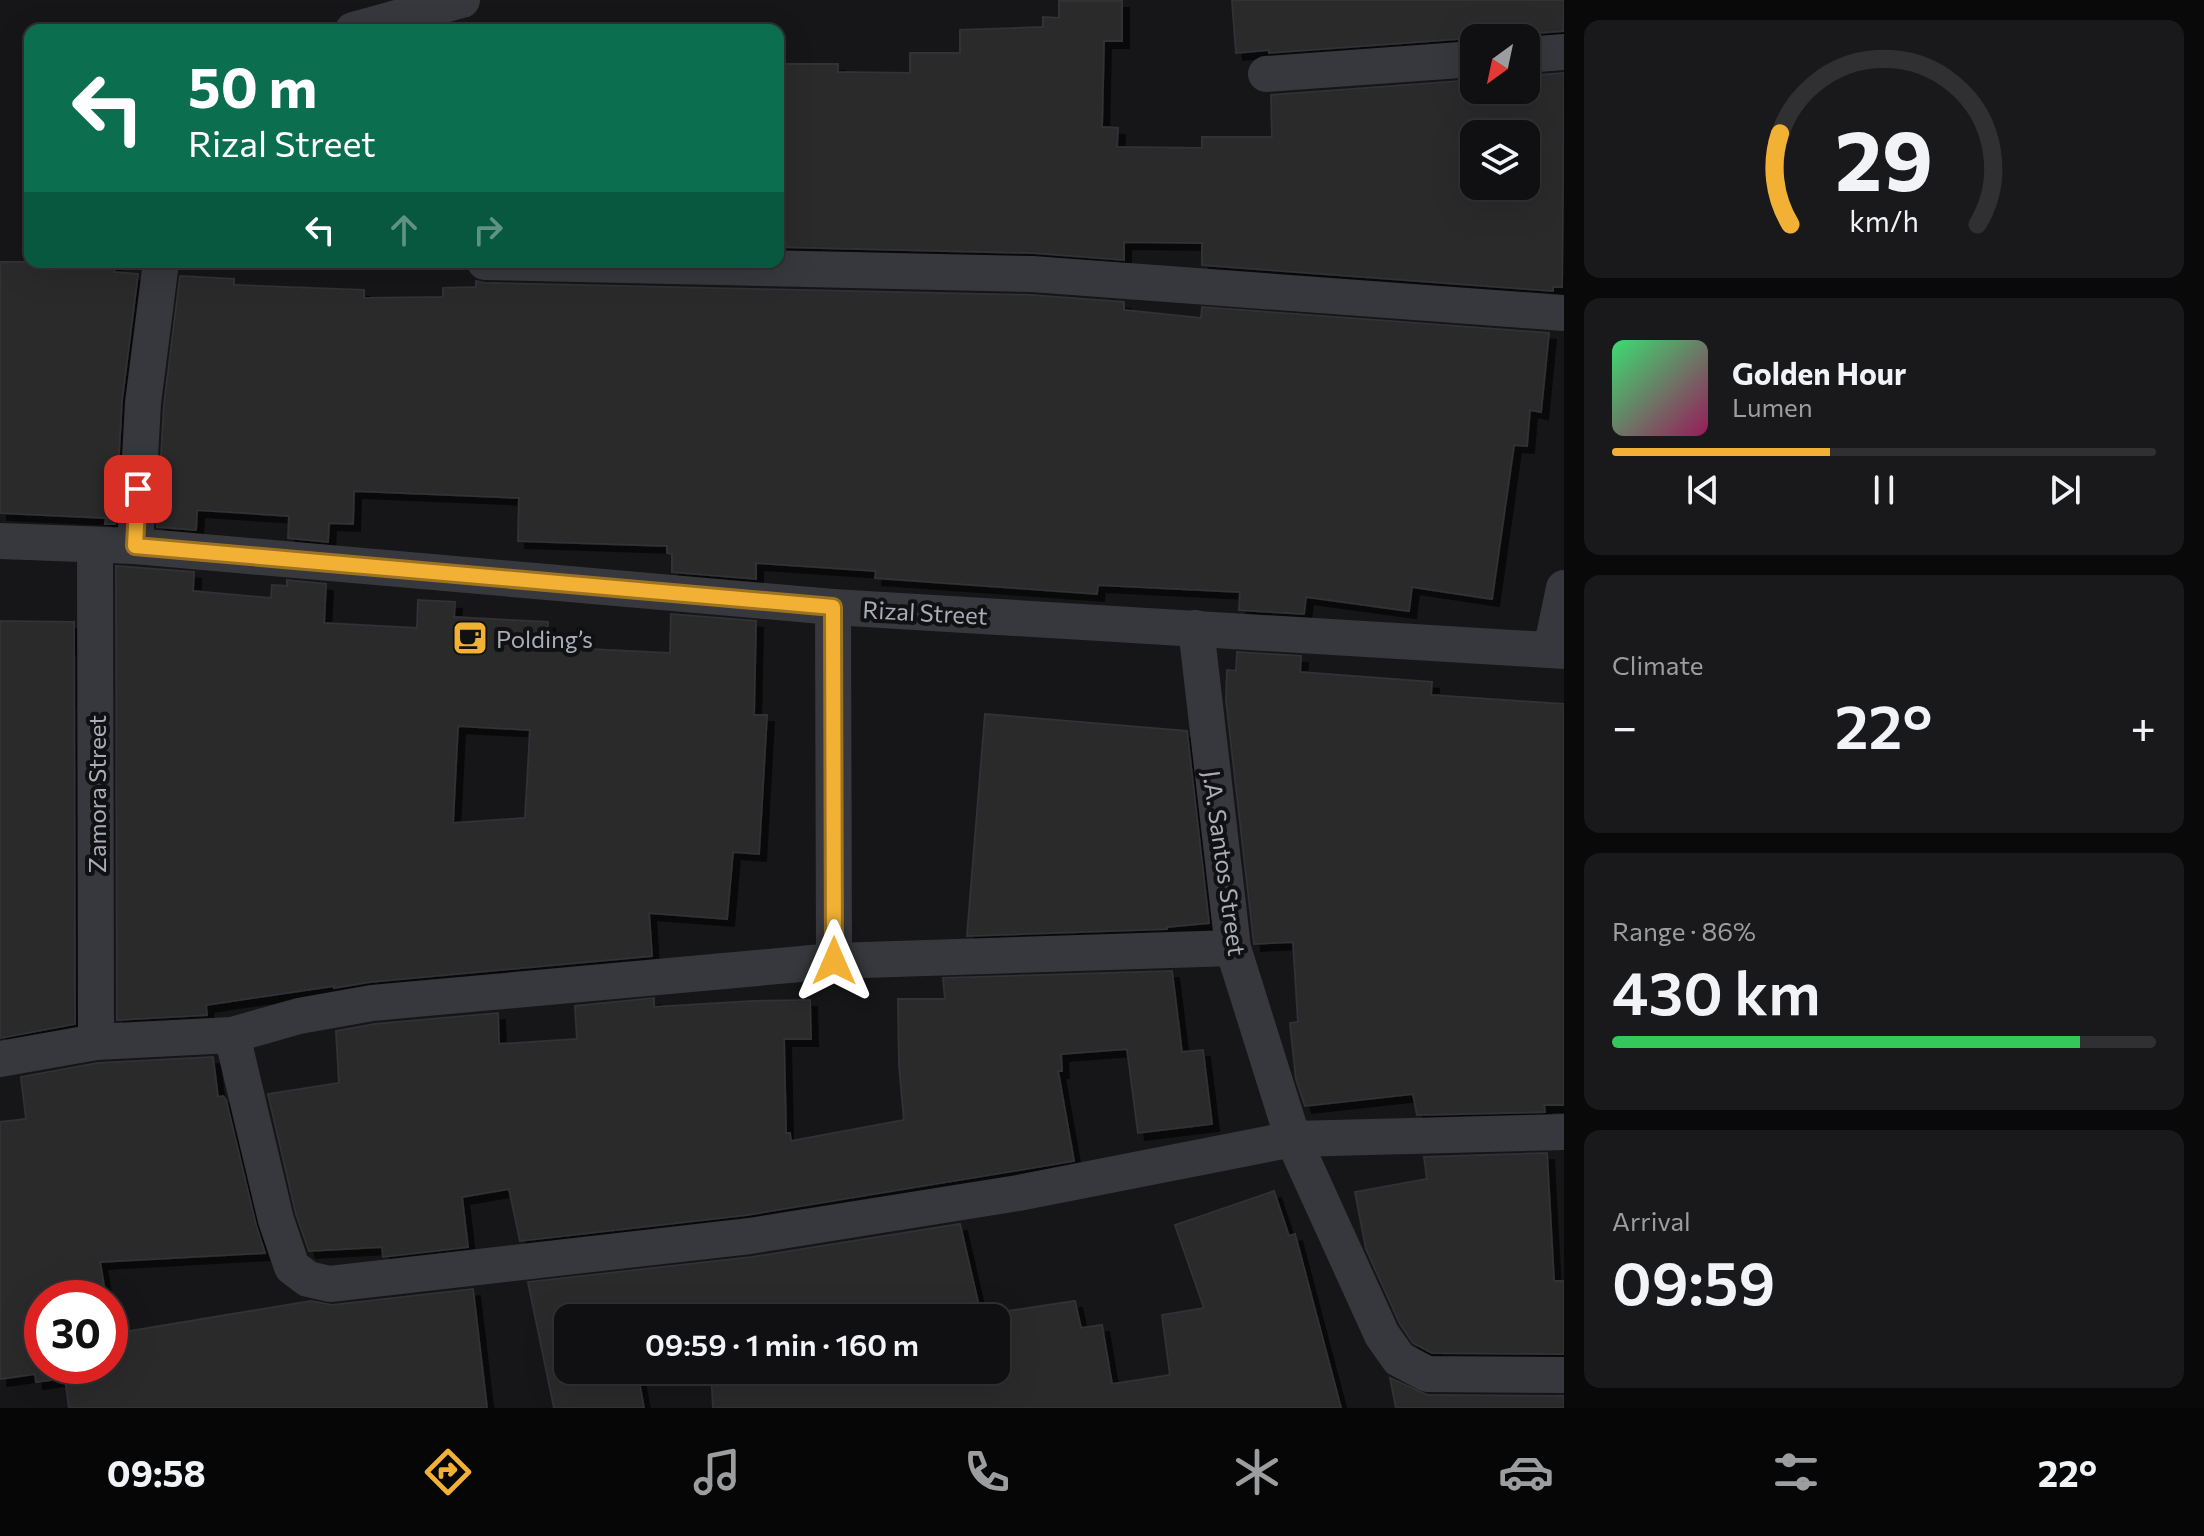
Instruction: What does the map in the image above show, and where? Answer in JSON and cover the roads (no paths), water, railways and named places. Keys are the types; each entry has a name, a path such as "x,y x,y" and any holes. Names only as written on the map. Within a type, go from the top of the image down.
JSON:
{"street":[{"path":"375,24 462,0"},
{"path":"1540,54 1564,52"},
{"path":"1266,74 1460,60"},
{"path":"135,546 143,403 160,268"},
{"path":"758,268 1032,274 1564,313"},
{"name":"Rizal Street","path":"0,541 135,546 833,607 1558,650"},
{"name":"Zamora Street","path":"95,545 96,1042"},
{"path":"1558,650 1564,588"},
{"path":"833,607 834,961"},
{"name":"J.A. Santos Street","path":"1196,628 1233,948 1293,1139 1382,1335 1399,1359 1427,1374 1564,1375"},
{"path":"0,1059 96,1042 232,1035 299,1016 372,1003 834,961 1233,948"},
{"path":"232,1035 276,1220 292,1267 308,1279 330,1284 750,1236 1018,1193 1293,1139 1564,1132"}],"place":[{"name":"Polding’s","path":"470,638"}]}
